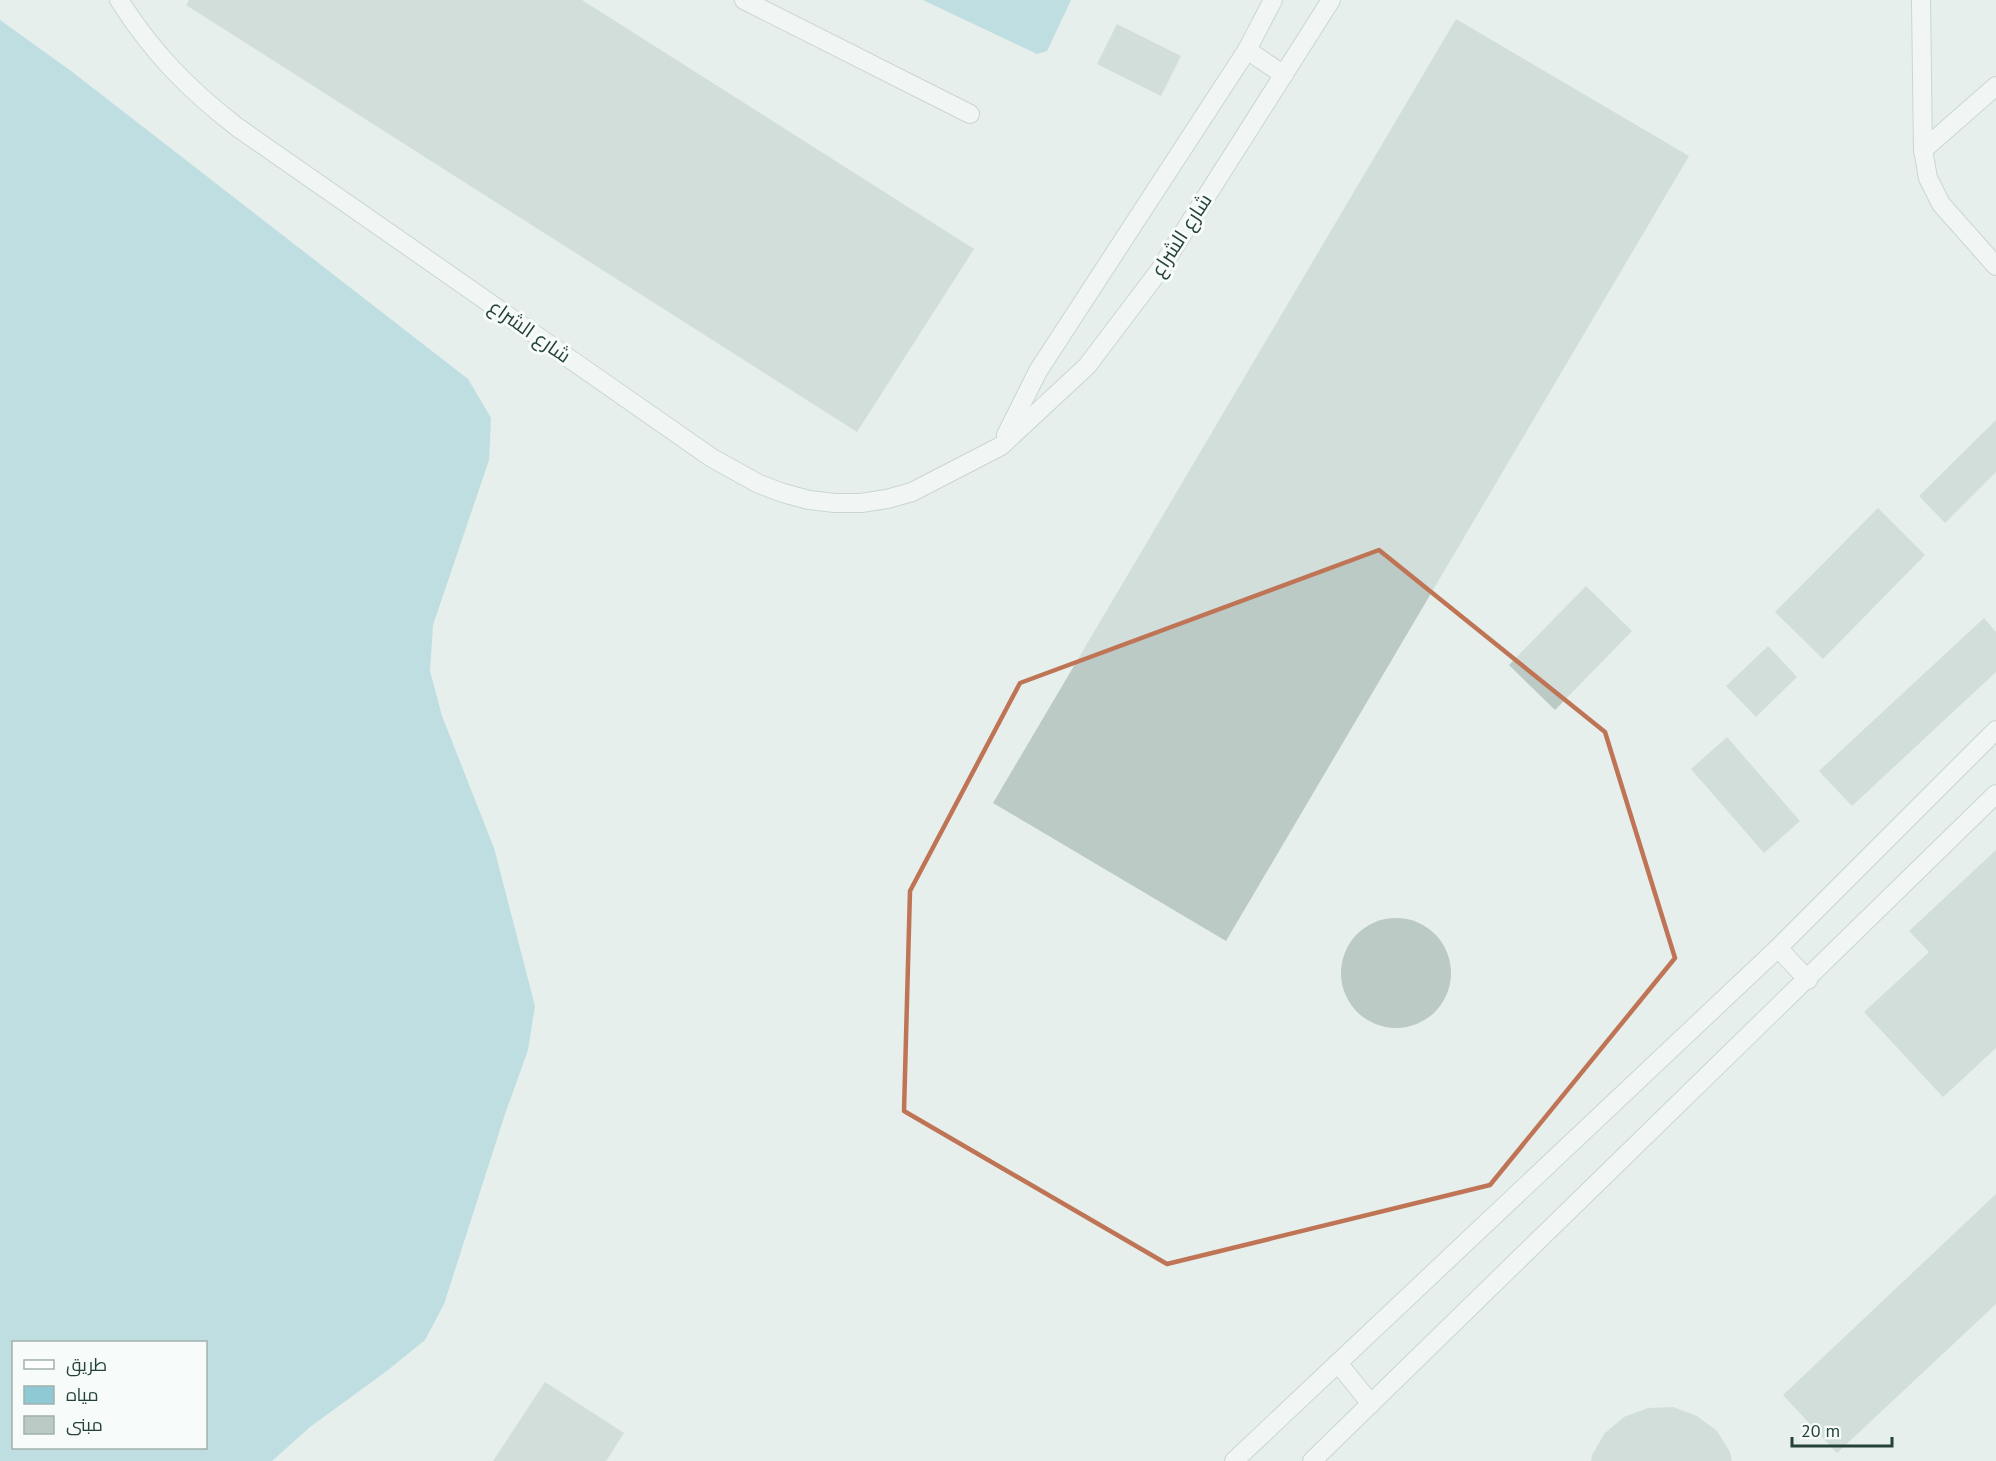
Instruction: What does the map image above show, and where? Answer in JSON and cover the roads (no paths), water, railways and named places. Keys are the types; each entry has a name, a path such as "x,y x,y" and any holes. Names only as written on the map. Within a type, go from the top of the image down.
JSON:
{"street":[{"name":"شارع الشراع","path":"119,0 157,54 182,81 237,127 712,458 759,484 783,494 835,503 861,503 912,492 1001,446 1087,366 1159,271 1331,0"},
{"path":"744,0 970,114"},
{"path":"1001,446 1038,371 1246,50 1273,0"},
{"path":"1921,0 1923,150 1929,178 1941,204 1996,266"},
{"path":"1246,50 1284,75"},
{"path":"1923,150 1996,86"},
{"path":"1234,1461 1778,948 1996,730"},
{"path":"1312,1461 1996,795"},
{"path":"1778,948 1808,980"},
{"path":"1338,1363 1371,1404"}],"water":[{"path":"923,0 1071,0 1047,51 1037,54"},
{"path":"0,20 71,71 468,379 491,418 489,460 433,625 430,671 442,716 494,848 535,1006 528,1050 444,1304 425,1340 310,1427 272,1461 0,1461"}]}
